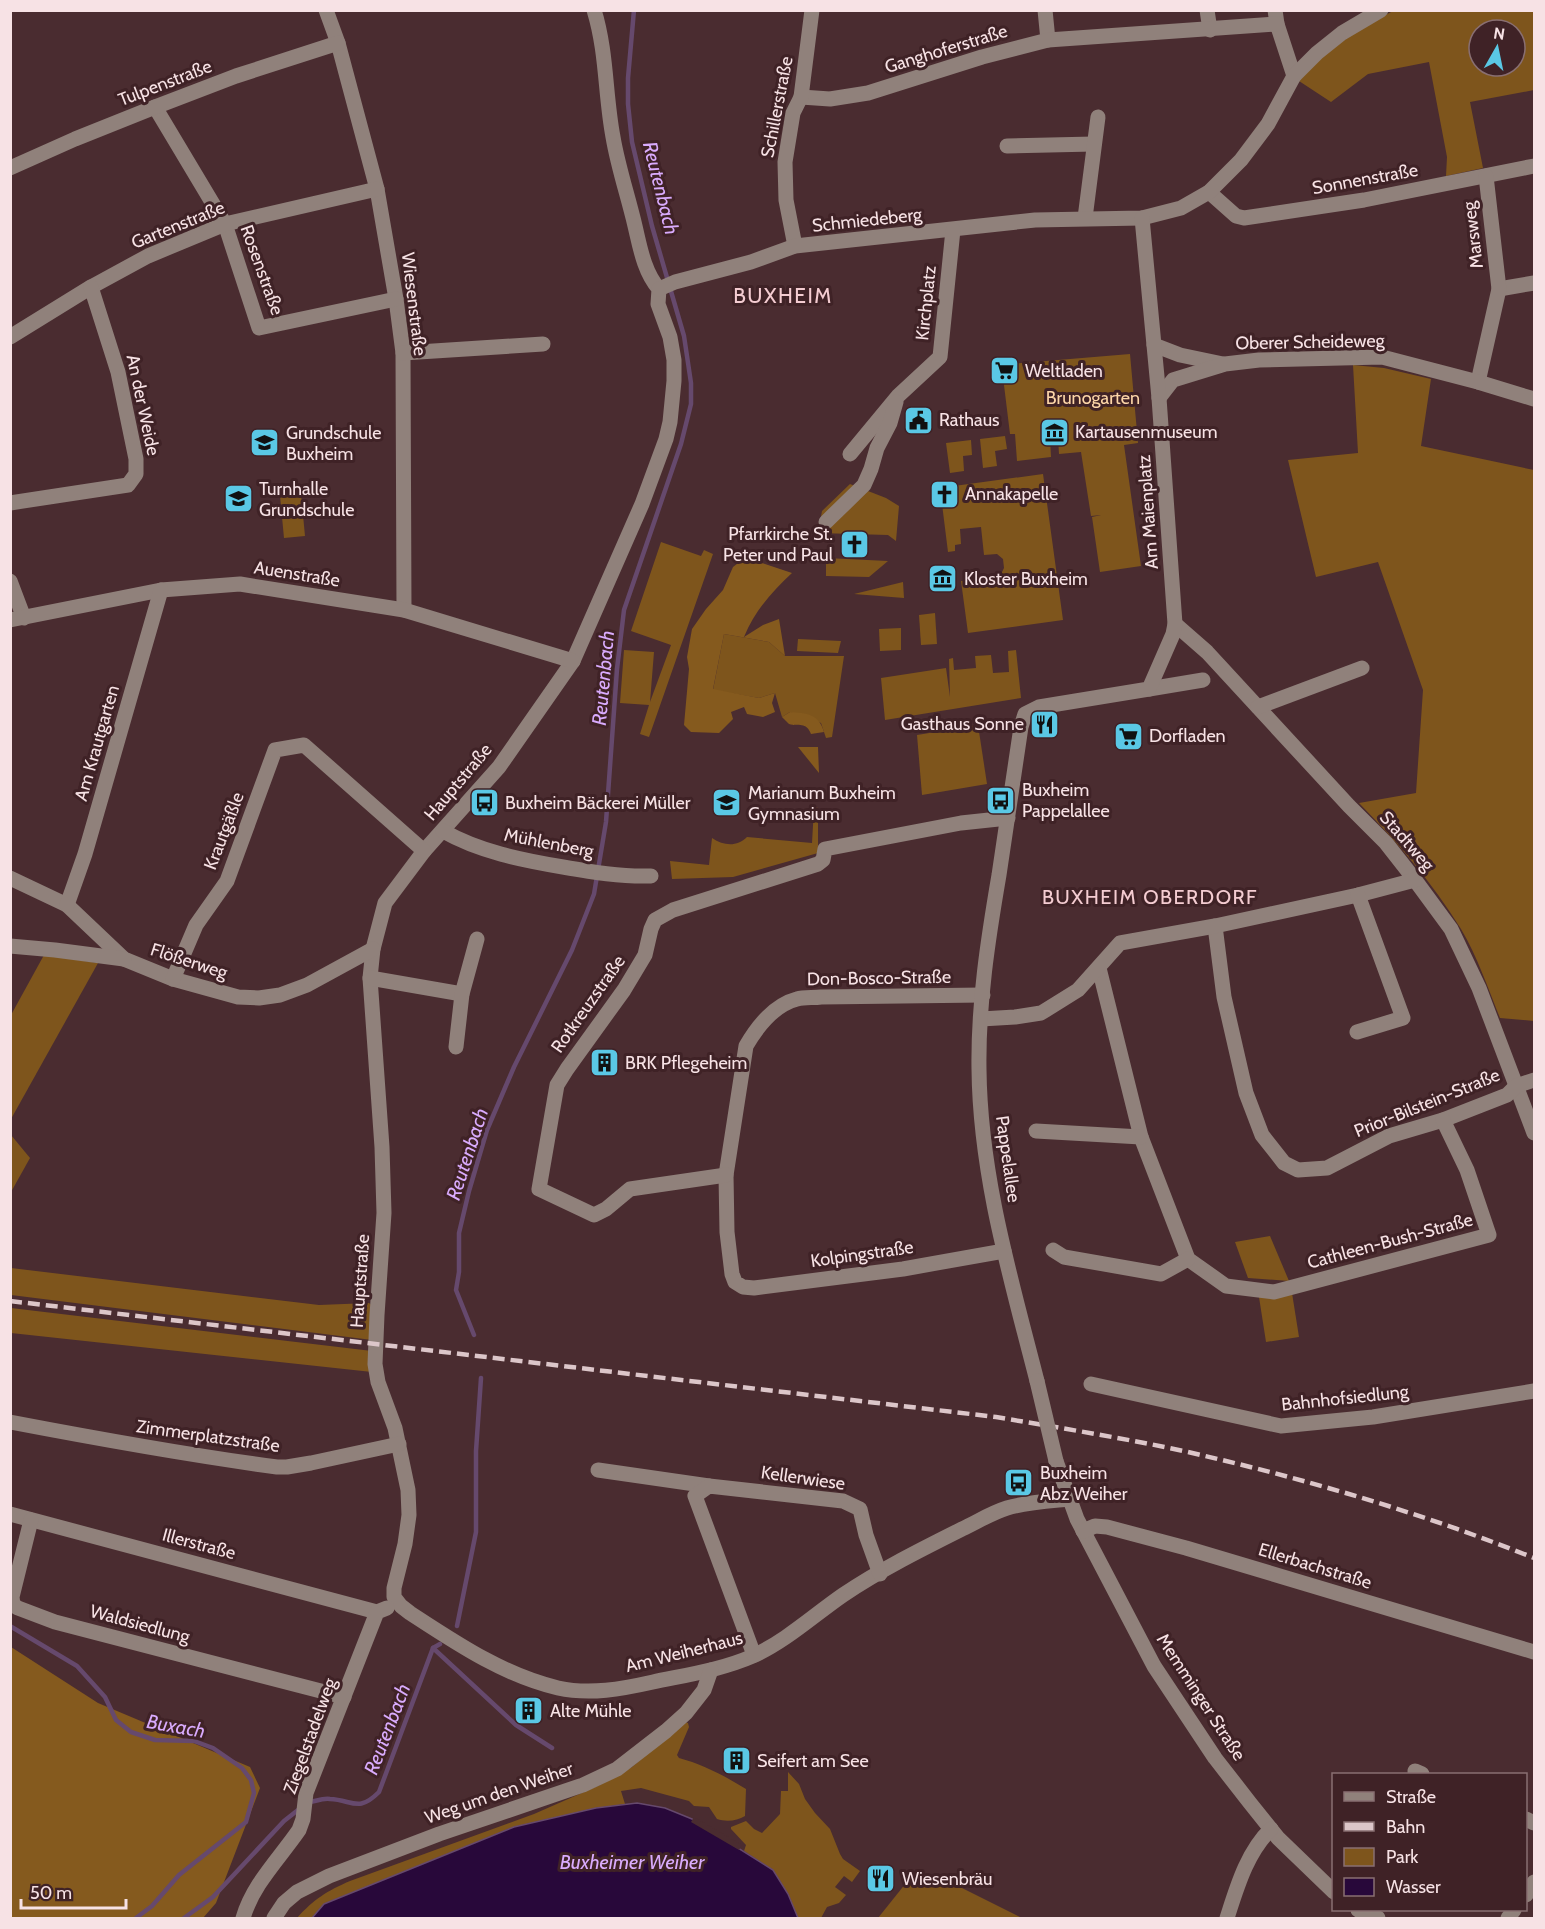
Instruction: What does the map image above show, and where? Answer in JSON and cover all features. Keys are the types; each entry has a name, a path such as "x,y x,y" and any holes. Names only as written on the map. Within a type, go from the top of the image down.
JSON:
{"street":[{"name":"Wiesenstraße","path":"326,10 338,43 377,189 396,299 403,353 404,610"},
{"name":"Hauptstraße","path":"398,1603 394,1597 394,1588 405,1544 409,1515 408,1490 399,1444 378,1382 375,1364 384,1213 382,1147 370,978 373,949 385,903 424,851 498,767 573,661 642,504 670,422 674,360 670,337 658,304 659,289 653,281 643,256 612,135 604,55 594,10"},
{"name":"Schillerstraße","path":"795,246 786,200 785,168 793,113 801,96 812,10"},
{"path":"1045,10 1048,40"},
{"path":"1207,10 1210,30"},
{"name":"Schmiedeberg","path":"659,289 675,282 752,262 795,246 1035,220 1142,218 1181,208 1209,192 1241,160 1261,134 1294,76 1317,53 1342,33 1381,10"},
{"name":"Ganghoferstraße","path":"801,96 830,99 859,95 1002,51 1048,40 1210,30 1276,17"},
{"path":"1276,17 1294,76"},
{"name":"Tulpenstraße","path":"12,161 236,76 338,43"},
{"name":"Rosenstraße","path":"155,107 225,224 259,328 396,299"},
{"path":"1084,218 1098,117"},
{"path":"1007,146 1095,144"},
{"name":"Sonnenstraße","path":"1209,192 1236,216 1244,218 1364,200 1534,166"},
{"name":"Marsweg","path":"1478,382 1499,289 1486,176"},
{"name":"Gartenstraße","path":"10,337 91,287 148,256 225,224 377,189"},
{"name":"Am Maienplatz","path":"1142,218 1159,398 1175,624"},
{"name":"Kirchplatz","path":"850,454 898,396 940,357 953,230"},
{"name":"Marsweg","path":"1499,289 1534,282"},
{"name":"An der Weide","path":"10,503 128,485 136,474 136,459 118,372 91,287"},
{"path":"403,353 543,344"},
{"name":"Oberer Scheideweg","path":"1154,345 1180,355 1225,364"},
{"name":"Oberer Scheideweg","path":"1159,398 1173,380 1225,364 1259,360 1382,357 1534,399"},
{"name":"Kirchplatz","path":"826,522 864,485 877,448 890,423 898,396"},
{"path":"10,581 17,619"},
{"name":"Auenstraße","path":"17,619 161,590 240,584 404,610 573,661"},
{"name":"Am Krautgarten","path":"67,905 85,854 161,590"},
{"path":"1149,689 1173,634 1175,624"},
{"name":"Stadtweg","path":"1175,624 1207,651 1349,806 1386,843 1451,929 1479,988 1534,1133"},
{"path":"1258,707 1362,668"},
{"path":"1149,689 1203,680"},
{"name":"Pappelallee","path":"1069,1499 1056,1461 1004,1251 983,1145 979,1069 988,944 1021,727 1025,714 1039,707 1149,689"},
{"name":"Krautgäßle","path":"173,979 196,925 227,881 275,750 304,745 424,851"},
{"name":"Rotkreuzstraße","path":"726,1175 630,1189 606,1209 594,1215 539,1189 557,1085 624,990 645,955 655,920 673,910 818,864 823,860 825,849 961,823 1008,818"},
{"name":"Mühlenberg","path":"443,831 457,839 507,857 596,873 651,876"},
{"name":"Flößerweg","path":"10,878 67,905 124,959 173,979 238,997 280,995 307,985 373,949"},
{"path":"981,1019 1041,1013 1078,990 1120,943 1215,926 1358,895 1415,880"},
{"path":"1357,1032 1403,1018 1358,895"},
{"name":"Prior-Bilstein-Straße","path":"1215,926 1224,997 1244,1084 1262,1135 1284,1163 1298,1170 1327,1168 1389,1136 1443,1120 1507,1095 1516,1086 1534,1080"},
{"path":"456,1047 462,994 477,939"},
{"path":"10,946 124,959"},
{"path":"1053,1250 1064,1257 1161,1274 1188,1259 1142,1137 1099,968"},
{"path":"370,978 462,994"},
{"name":"Don-Bosco-Straße","path":"732,1274 727,1232 726,1175 746,1046 765,1020 781,1007 797,999 983,995"},
{"name":"Cathleen-Bush-Straße","path":"1188,1259 1226,1286 1274,1292 1488,1235 1467,1170 1443,1120"},
{"path":"1036,1131 1142,1137"},
{"name":"Kolpingstraße","path":"732,1274 735,1282 742,1287 754,1288 903,1269 1004,1251"},
{"name":"Bahnhofsiedlung","path":"1091,1384 1281,1426 1373,1417 1534,1390"},
{"name":"Zimmerplatzstraße","path":"10,1422 119,1444 277,1467 311,1463 399,1444"},
{"name":"Kellerwiese","path":"597,1470 709,1486 843,1501 860,1509 866,1535 880,1574"},
{"path":"709,1486 695,1496 754,1655"},
{"name":"Am Weiherhaus","path":"398,1603 467,1650 501,1667 560,1688 603,1691 686,1676 754,1655 786,1636 845,1594 931,1545 994,1513 1020,1504 1069,1499"},
{"name":"Memminger Straße","path":"1069,1499 1083,1531 1154,1666 1215,1758 1271,1830 1332,1891"},
{"name":"Illerstraße","path":"10,1514 377,1612"},
{"name":"Waldsiedlung","path":"31,1520 12,1597 13,1605 18,1608 55,1622 344,1697"},
{"name":"Ellerbachstraße","path":"1083,1531 1095,1526 1107,1527 1186,1548 1534,1652"},
{"path":"377,1612 398,1603"},
{"name":"Ziegelstadelweg","path":"243,1918 254,1892 299,1830 303,1819 306,1793 377,1612"},
{"name":"Weg um den Weiher","path":"274,1918 284,1903 297,1892 328,1876 438,1834 583,1785 617,1769 686,1713 704,1690 711,1670"},
{"path":"1227,1918 1252,1853 1259,1841 1271,1830"},
{"path":"1360,1911 1378,1918"}],"green space":[{"path":"1393,11 1534,11 1534,90 1470,102 1483,168 1446,176 1447,157 1429,62 1368,74 1331,102 1299,81 1331,49"},
{"name":"Brunogarten","path":"1130,354 1138,443 1124,445 1141,566 1100,572 1092,517 1101,515 1091,516 1081,452 1059,454 1058,438 1061,438 1061,425 1045,426 1045,438 1050,438 1051,457 1017,461 1015,434 1010,434 1003,377 1011,376 1010,364"},
{"path":"1353,365 1384,368 1431,379 1421,446 1534,470 1534,1021 1500,1018 1472,950 1450,912 1413,863 1359,803 1416,793 1423,690 1378,562 1316,577 1288,460 1358,453"},
{"path":"1005,436 1007,449 995,451 997,466 983,468 980,439"},
{"path":"971,440 972,455 963,456 964,471 950,473 946,443"},
{"path":"1043,474 1063,620 968,633 961,581 999,578 1004,568 1003,559 997,554 984,555 981,527 960,529 961,544 955,545 955,551 948,552 942,504 956,502 954,486"},
{"path":"850,484 886,498 899,506 896,541 888,535 818,533 822,511"},
{"path":"301,494 305,536 284,538 280,496"},
{"path":"661,542 701,556 704,550 713,554 649,737 640,734 649,705 620,703 624,650 654,652 650,702 671,645 631,631"},
{"path":"826,558 888,561 869,577 826,576"},
{"path":"903,582 904,598 854,594"},
{"path":"935,613 937,644 921,645 919,615"},
{"path":"901,628 901,650 880,651 879,629"},
{"path":"724,634 769,642 785,656 844,656 832,737 826,738 821,723 790,712 782,717 775,693 759,698 713,690"},
{"path":"798,639 841,641 838,653 797,651"},
{"path":"1016,650 1021,698 885,720 881,678 946,668 950,697 949,659 953,658 954,670 976,668 975,656 991,655 993,673 1009,672 1008,651"},
{"path":"978,725 987,784 922,795 917,735"},
{"path":"814,807 818,808 818,853 733,877 672,879 670,861 709,865 712,838 721,843 730,844 735,844 747,837 812,843"},
{"path":"44,955 98,963 11,1119 11,1015"},
{"path":"11,1135 30,1158 11,1192"},
{"path":"1270,1236 1289,1281 1248,1278 1235,1242"},
{"path":"11,1268 319,1305 369,1303 373,1306 372,1340 11,1295"},
{"path":"1292,1293 1299,1337 1266,1342 1259,1297"},
{"path":"11,1308 372,1351 372,1372 11,1333"},
{"path":"685,1722 689,1727 677,1755 679,1758 713,1771 746,1789 745,1816 735,1820 720,1820 709,1807 694,1806 689,1801 641,1788 621,1791 625,1804 596,1808 514,1827 324,1904 312,1918 297,1918 321,1896 334,1888 534,1814 600,1785 632,1767"},
{"path":"788,1772 799,1784 805,1799 815,1813 830,1829 843,1859 860,1871 852,1882 844,1876 835,1887 846,1895 839,1903 827,1907 821,1918 798,1918 788,1894 773,1870 744,1851 746,1845 731,1829 746,1821 762,1833 780,1814 781,1791 788,1791"},
{"path":"914,1873 962,1888 1022,1918 878,1918"}],"shaded area":[{"path":"742,560 759,562 792,573 753,618 744,637 763,625 779,619 785,656 769,642 724,634 713,689 759,698 775,693 772,703 775,712 763,717 747,714 744,707 731,712 733,719 719,733 691,732 684,725 689,669 687,657 692,629 723,590 733,567"},
{"path":"790,712 816,718 824,732 811,734 807,727 789,724 782,717"},
{"path":"798,747 818,747 819,773"},
{"path":"11,1647 98,1703 250,1767 260,1788 216,1903 203,1918 11,1918"}],"water":[{"name":"Buxheimer Weiher","path":"637,1803 665,1808 692,1819 773,1870 788,1894 798,1918 312,1918 324,1904 514,1827 596,1808"}],"pier":[{"path":"694,1817 742,1845 739,1850 691,1822"}],"waterway":[{"name":"Reutenbach","path":"474,1335 456,1290 459,1272 459,1233 487,1130 514,1067 572,950 594,894 606,822 617,669 624,610 681,444 691,404 691,383 684,336 652,226 632,142 628,78 634,10"},
{"name":"Reutenbach","path":"457,1626 476,1532 476,1451 481,1378"},
{"name":"Buxach","path":"10,1626 77,1666 105,1697 116,1720 131,1732 155,1740 194,1741 213,1748 242,1768 251,1780 254,1793 246,1822 179,1875 152,1906 136,1918"},
{"name":"Reutenbach","path":"310,1802 327,1799 360,1804 379,1792 433,1648 440,1644"},
{"path":"433,1648 516,1725 552,1748"},
{"name":"Reutenbach","path":"184,1918 213,1897 284,1821 298,1810"}],"railway":[{"path":"10,1301 996,1417 1092,1433 1232,1462 1363,1498 1449,1526 1534,1558"}],"place":[{"name":"Weltladen","path":"1004,371"},
{"name":"Rathaus","path":"918,420"},
{"name":"Kartausenmuseum","path":"1054,432"},
{"name":"Grundschule Buxheim","path":"265,443"},
{"name":"Annakapelle","path":"944,494"},
{"name":"Turnhalle Grundschule","path":"238,499"},
{"name":"Pfarrkirche St. Peter und Paul","path":"854,544"},
{"name":"Kloster Buxheim","path":"943,579"},
{"name":"Gasthaus Sonne","path":"1045,724"},
{"name":"Dorfladen","path":"1128,736"},
{"name":"Buxheim Pappelallee","path":"1001,800"},
{"name":"Buxheim Bäckerei Müller","path":"484,803"},
{"name":"Marianum Buxheim Gymnasium","path":"727,803"},
{"name":"BRK Pflegeheim","path":"604,1063"},
{"name":"Buxheim Abz Weiher","path":"1019,1483"},
{"name":"Alte Mühle","path":"529,1711"},
{"name":"Seifert am See","path":"736,1761"},
{"name":"Wiesenbräu","path":"881,1879"}],"district":[{"name":"BUXHEIM","path":"783,296"},
{"name":"BUXHEIM OBERDORF","path":"1150,897"}]}
